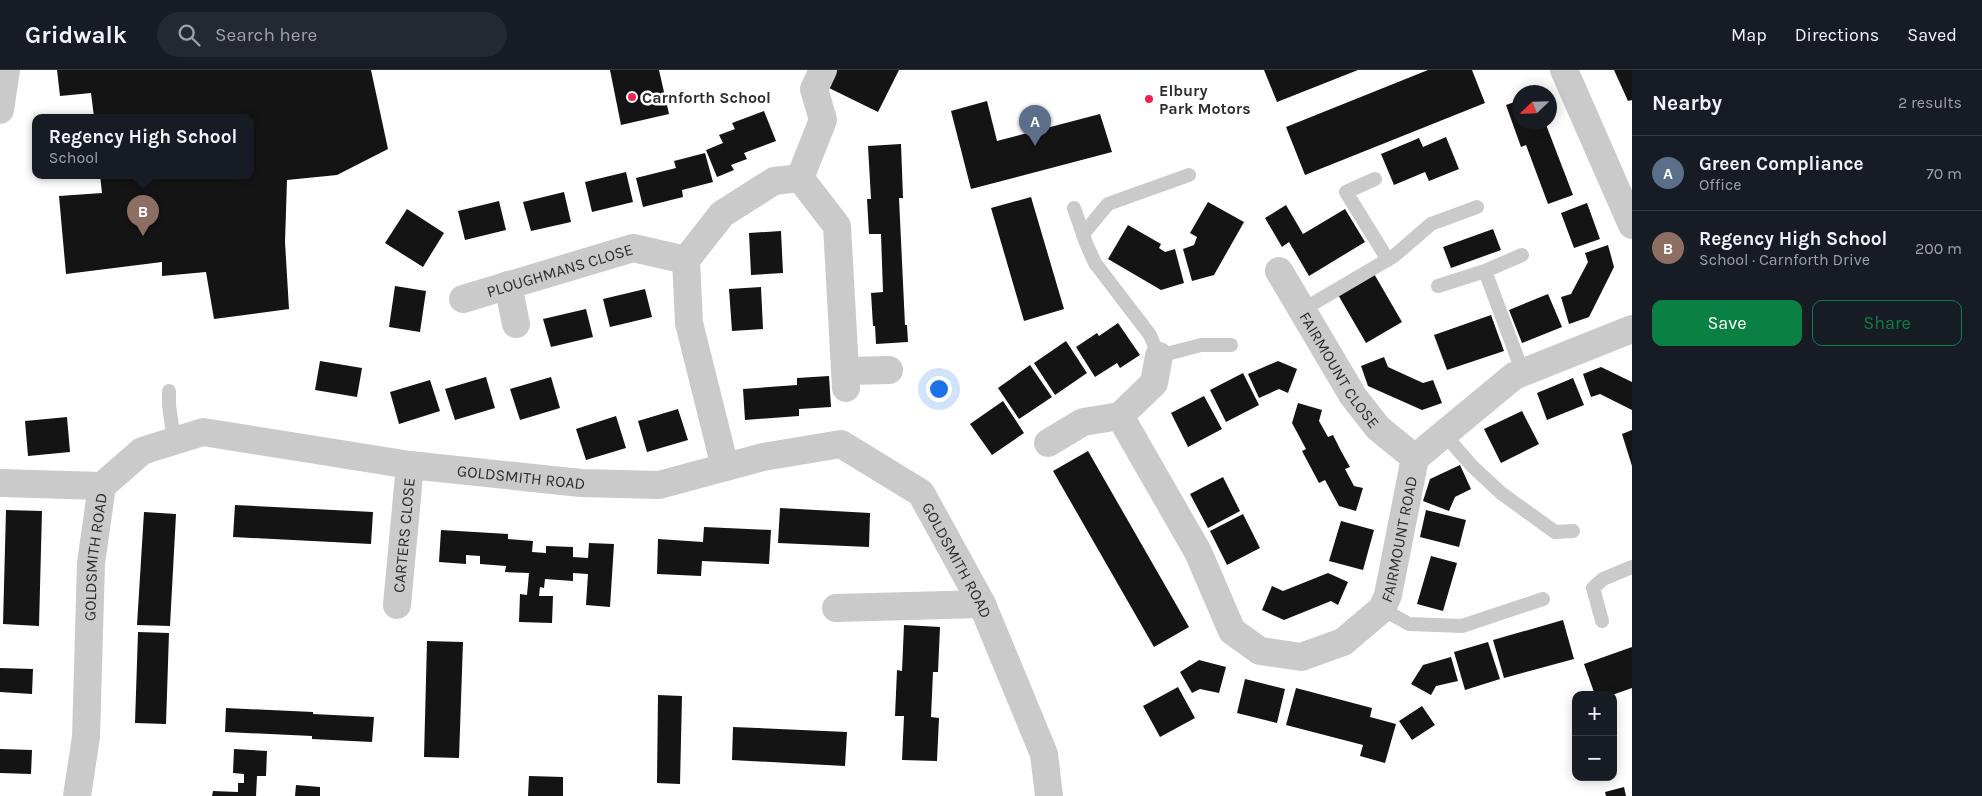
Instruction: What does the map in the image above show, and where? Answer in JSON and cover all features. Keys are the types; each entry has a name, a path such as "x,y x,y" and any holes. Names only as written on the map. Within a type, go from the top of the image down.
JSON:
{"street":[{"path":"0,110 6,70"},
{"path":"800,178 823,120 814,89 823,70"},
{"path":"1564,70 1632,225"},
{"path":"725,467 688,323 686,260 722,214 774,181 800,178"},
{"path":"800,178 837,226 846,380 889,370"},
{"name":"PLOUGHMANS CLOSE","path":"463,299 633,248 686,260"},
{"name":"FAIRMOUNT CLOSE","path":"1279,270 1353,396 1378,428 1415,458"},
{"path":"508,285 516,324"},
{"name":"FAIRMOUNT ROAD","path":"1120,416 1198,552 1232,630 1260,651 1301,657 1342,642 1382,609 1388,595 1415,458 1514,376 1632,329"},
{"path":"1048,443 1083,422 1120,416 1154,383 1159,356"},
{"name":"GOLDSMITH ROAD","path":"77,796 86,738 91,564 102,486 142,451 203,432 410,465 581,484 659,486 763,457 841,444 922,493 982,604 1044,754 1049,796"},
{"name":"CARTERS CLOSE","path":"397,605 410,465"},
{"path":"0,483 102,486"},
{"path":"836,608 982,604"}],"lane":[{"path":"1083,234 1108,204 1189,175"},
{"path":"1375,180 1346,192 1388,260"},
{"path":"1302,310 1388,260 1431,224 1477,207"},
{"path":"1074,208 1095,263 1150,334 1159,356 1201,345 1231,345"},
{"path":"1438,286 1485,271 1522,255"},
{"path":"1485,271 1523,373"},
{"path":"169,391 168,405 174,441"},
{"path":"1444,434 1472,466 1501,493 1555,532 1573,531"},
{"path":"1602,621 1593,588 1603,579 1632,567"},
{"path":"1382,609 1408,624 1462,626 1543,599"}],"building":[{"path":"57,70 371,70 388,149 337,175 287,180 285,242 289,309 214,319 206,272 162,276 162,262 66,274 59,196 102,193 100,179 254,179 254,114 94,114 91,93 60,96"},
{"path":"610,70 659,70 669,114 621,125"},
{"path":"833,70 899,70 878,112 825,86"},
{"path":"1264,70 1358,70 1277,102"},
{"path":"1428,70 1472,70 1485,103 1305,175 1286,127"},
{"path":"1614,70 1632,70 1632,100 1628,101"},
{"path":"987,101 997,141 1100,114 1112,152 971,189 951,111"},
{"path":"1512,103 1512,122 1506,105"},
{"path":"764,111 776,141 744,153 747,159 731,165 734,170 717,177 706,150 723,143 719,135 735,129 732,123"},
{"path":"1515,130 1548,130 1573,195 1548,204 1526,145 1521,147"},
{"path":"1446,137 1459,169 1429,181 1425,172 1394,185 1381,154 1419,138 1423,147"},
{"path":"901,144 903,198 899,198 905,325 907,325 908,342 876,344 871,293 883,292 881,234 869,234 867,199 871,199 868,146"},
{"path":"705,153 713,182 682,190 683,197 643,207 636,178 676,168 674,161"},
{"path":"626,172 633,202 592,212 585,182"},
{"path":"564,192 571,222 531,231 523,202"},
{"path":"1031,197 1064,309 1024,321 991,208"},
{"path":"499,201 506,230 465,240 458,211"},
{"path":"1208,202 1244,222 1214,275 1192,281 1183,249 1194,245 1197,237 1190,233"},
{"path":"1587,203 1600,239 1574,248 1561,213"},
{"path":"1286,205 1303,234 1345,209 1365,242 1309,276 1289,242 1282,247 1265,218"},
{"path":"407,209 444,233 423,267 385,243"},
{"path":"1128,225 1161,244 1159,248 1165,252 1175,249 1184,283 1161,290 1108,259"},
{"path":"1493,229 1501,250 1451,268 1443,247"},
{"path":"781,231 783,273 751,275 749,233"},
{"path":"1608,245 1614,267 1589,317 1569,324 1561,297 1571,294 1588,262 1585,253"},
{"path":"1373,272 1402,322 1366,343 1337,293"},
{"path":"395,286 426,291 420,332 389,327"},
{"path":"761,287 763,329 732,331 729,289"},
{"path":"645,289 652,317 610,327 603,299"},
{"path":"1548,294 1562,327 1522,343 1509,310"},
{"path":"586,309 593,337 551,347 543,319"},
{"path":"1491,315 1504,351 1447,370 1434,335"},
{"path":"1118,323 1140,355 1120,368 1117,363 1095,377 1076,347 1097,333 1099,336"},
{"path":"1066,341 1087,373 1055,395 1034,363"},
{"path":"1384,357 1388,367 1423,383 1433,380 1442,403 1422,410 1368,386 1361,366"},
{"path":"320,361 362,368 357,397 315,390"},
{"path":"1278,361 1297,369 1288,393 1279,389 1259,398 1248,374"},
{"path":"1030,365 1052,397 1019,419 998,388"},
{"path":"1601,367 1632,382 1632,410 1600,394 1591,397 1583,374"},
{"path":"1243,373 1259,405 1226,422 1210,390"},
{"path":"829,376 831,407 799,409 799,416 745,420 743,389 797,385 797,378"},
{"path":"486,377 495,408 455,420 445,389"},
{"path":"551,377 560,408 520,420 510,389"},
{"path":"1573,378 1584,405 1547,420 1537,393"},
{"path":"430,380 440,411 399,424 390,392"},
{"path":"1204,396 1222,429 1188,447 1171,413"},
{"path":"1003,401 1024,433 992,455 970,424"},
{"path":"1298,403 1322,410 1319,421 1328,437 1333,435 1350,467 1345,469 1354,486 1363,488 1356,511 1339,506 1325,480 1319,483 1302,451 1306,449 1292,423"},
{"path":"678,409 688,440 647,452 638,421"},
{"path":"1522,411 1539,444 1501,463 1484,429"},
{"path":"616,416 626,448 586,460 576,429"},
{"path":"67,417 70,452 28,456 25,421"},
{"path":"1632,430 1632,466 1622,434"},
{"path":"1088,451 1189,627 1154,647 1053,471"},
{"path":"1460,465 1471,489 1455,497 1449,511 1423,501 1430,479"},
{"path":"1223,477 1240,511 1208,528 1190,494"},
{"path":"235,505 373,512 371,544 233,537"},
{"path":"780,508 870,513 869,547 778,543"},
{"path":"6,510 42,511 39,626 3,624"},
{"path":"1426,510 1466,520 1459,547 1420,537"},
{"path":"144,512 176,514 170,626 137,625"},
{"path":"1243,514 1260,548 1227,565 1210,531"},
{"path":"1341,521 1374,530 1363,570 1329,561"},
{"path":"704,527 771,530 769,564 702,561 701,576 657,574 658,539 703,542"},
{"path":"441,530 508,534 508,539 533,541 532,552 546,553 546,546 573,547 573,557 588,558 589,543 614,544 610,607 586,605 588,574 573,573 573,581 545,579 544,588 540,587 539,596 553,596 552,623 519,622 520,594 527,595 529,573 505,572 506,566 480,564 480,556 466,555 466,564 439,562"},
{"path":"1431,556 1457,563 1443,611 1417,604"},
{"path":"1328,573 1348,582 1338,605 1331,601 1284,620 1262,610 1272,586 1283,591"},
{"path":"1563,620 1574,659 1504,678 1493,640"},
{"path":"904,625 940,627 938,672 933,672 931,717 939,718 937,761 902,760 904,716 895,716 897,670 902,671"},
{"path":"138,632 169,633 166,724 135,723"},
{"path":"427,641 463,642 459,758 424,757"},
{"path":"1488,642 1500,679 1465,690 1454,652"},
{"path":"1632,647 1632,688 1617,693 1617,691 1594,691 1584,664"},
{"path":"1451,657 1458,681 1436,686 1431,695 1411,684 1423,665"},
{"path":"1199,660 1226,667 1219,693 1200,689 1192,693 1180,672"},
{"path":"0,668 33,669 32,694 0,692"},
{"path":"1245,679 1285,689 1277,723 1237,713"},
{"path":"1178,687 1195,718 1160,737 1143,706"},
{"path":"1296,688 1372,708 1370,717 1396,724 1385,763 1360,756 1363,745 1286,725"},
{"path":"658,695 682,696 680,784 657,783"},
{"path":"1422,706 1435,725 1412,740 1399,721"},
{"path":"226,708 374,717 372,742 312,739 312,736 225,732"},
{"path":"733,727 847,732 845,766 732,760"},
{"path":"0,749 32,750 31,774 0,773"},
{"path":"234,749 267,751 266,776 257,776 256,796 212,796 213,791 238,792 238,783 244,783 244,774 233,773"},
{"path":"529,776 563,777 563,796 528,796"},
{"path":"296,785 320,787 320,796 295,796"},
{"path":"1624,787 1626,796 1606,796 1605,792"}],"place":[{"name":"Carnforth School","path":"632,97"},
{"name":"Elbury Park Motors","path":"1149,99"},
{"name":"Green Compliance","path":"1035,146"},
{"name":"Regency High School","path":"143,236"}]}
